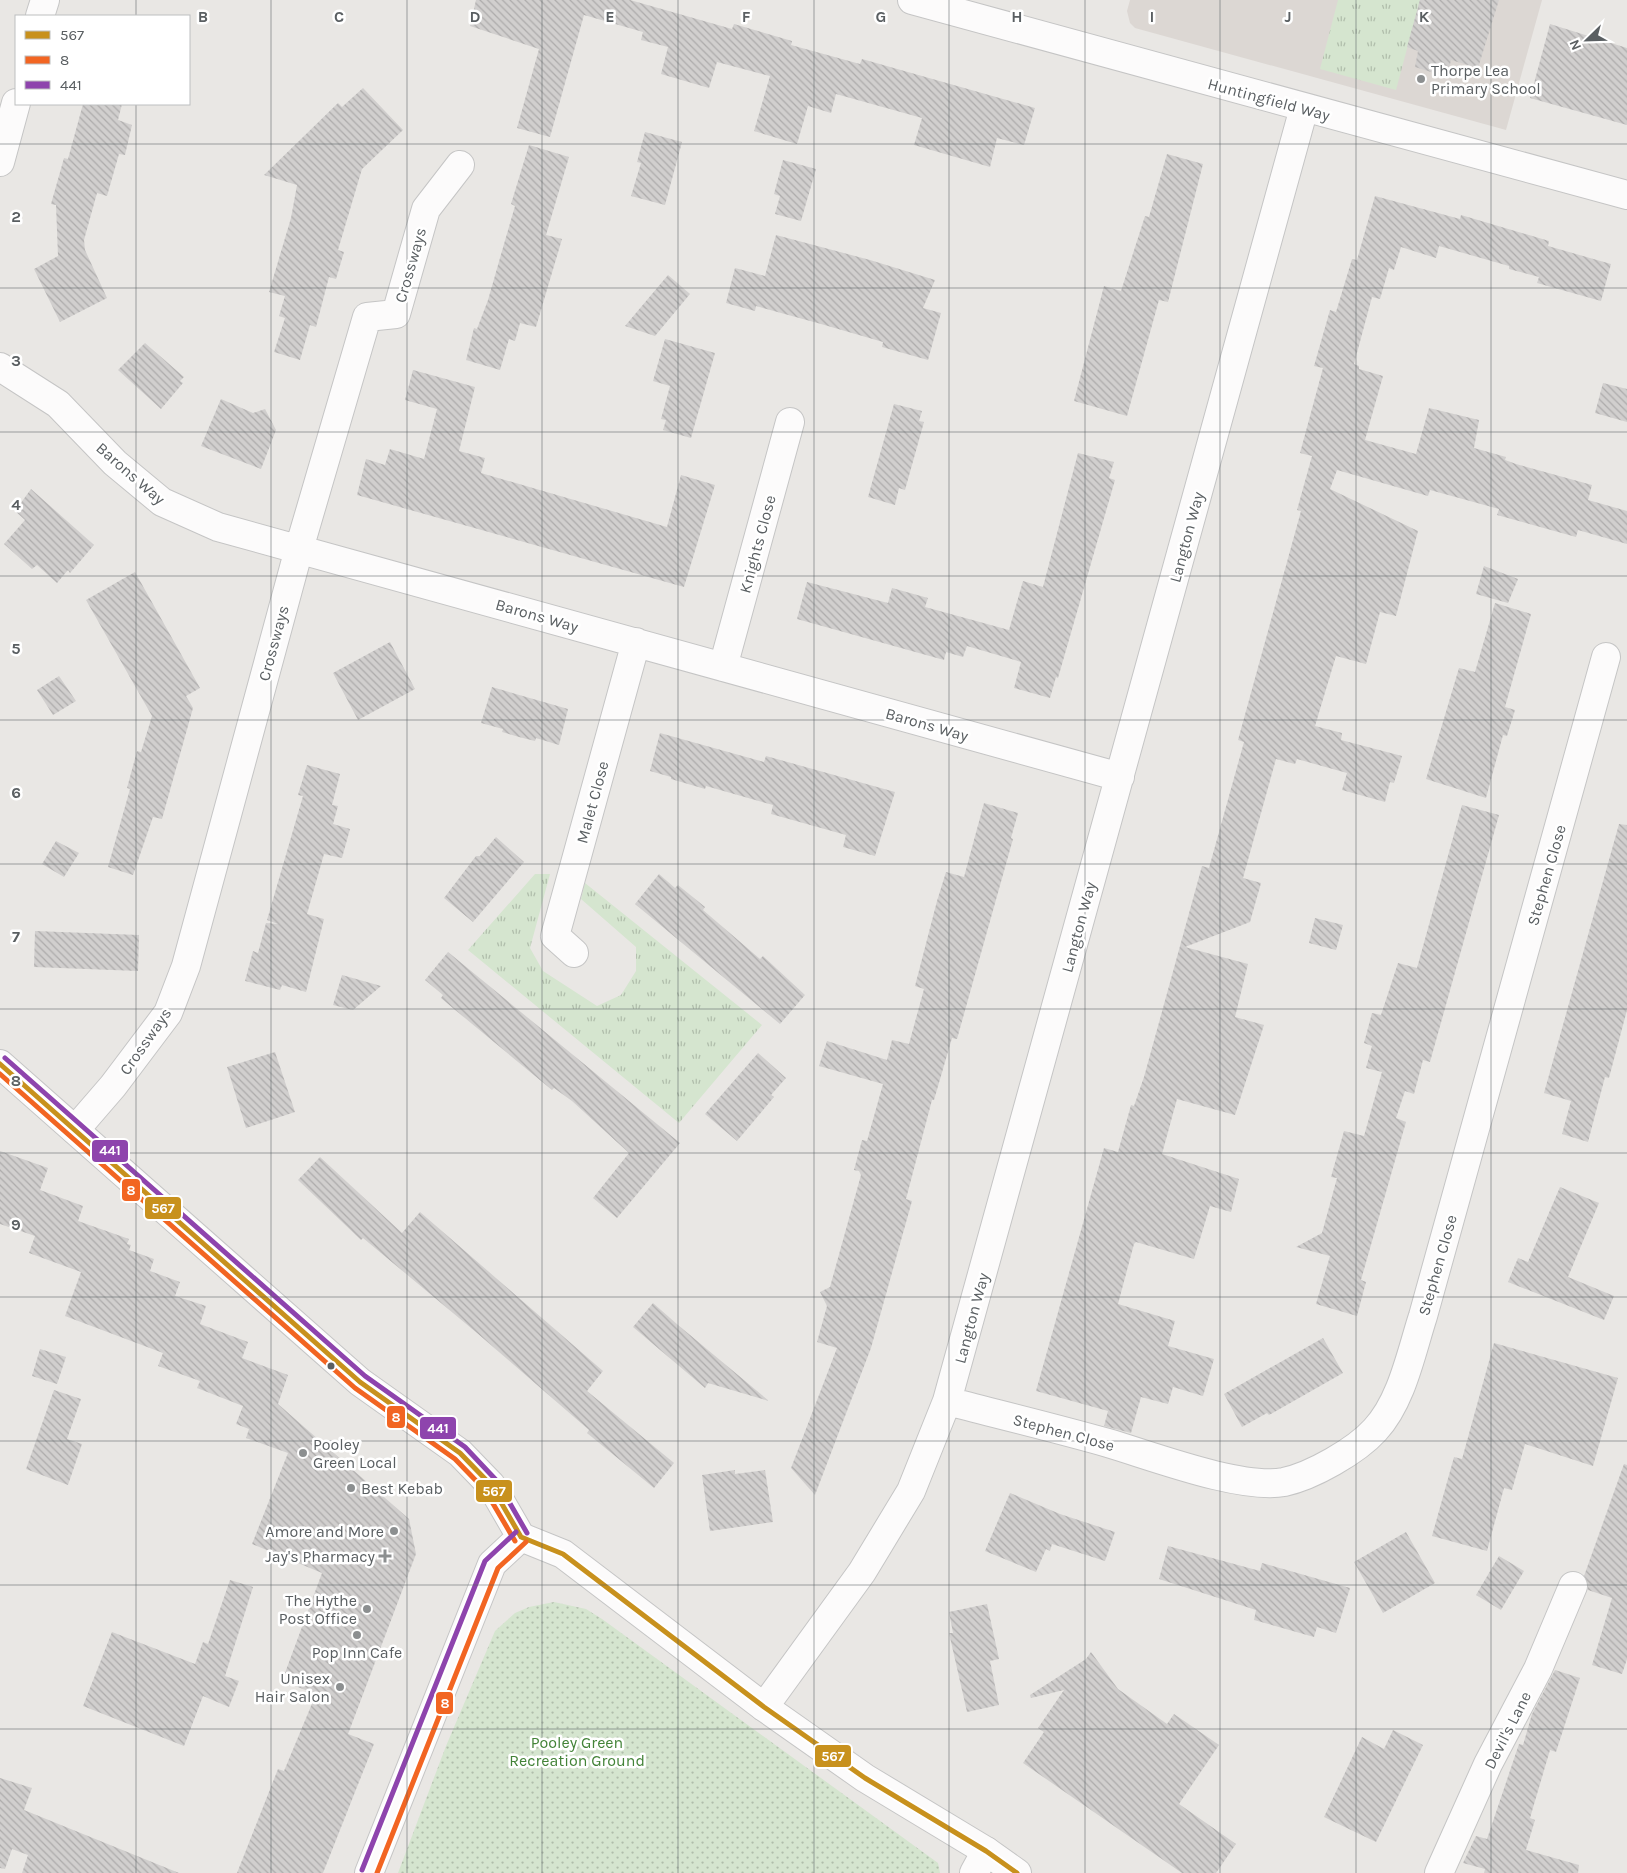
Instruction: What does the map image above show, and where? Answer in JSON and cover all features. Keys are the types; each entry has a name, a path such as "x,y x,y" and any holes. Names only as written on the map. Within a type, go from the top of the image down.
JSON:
{"street":[{"path":"40,15 45,0"},
{"name":"Huntingfield Way","path":"912,0 1627,195"},
{"path":"0,162 16,105"},
{"name":"Langton Way","path":"764,1707 862,1572 912,1491 947,1401 1304,108"},
{"name":"Crossways","path":"75,1130 112,1086 168,1013 186,966 299,549 367,317 396,314 426,209 460,165"},
{"name":"Barons Way","path":"0,367 58,404 115,463 162,502 218,527 1120,777"},
{"name":"Knights Close","path":"723,667 790,422"},
{"name":"Malet Close","path":"574,953 555,936 636,642"},
{"name":"Stephen Close","path":"947,1401 1091,1438 1239,1481 1283,1482 1316,1470 1347,1452 1375,1430 1394,1400 1423,1316 1606,657"},
{"path":"0,1064 360,1382 460,1453 491,1485 522,1536 563,1554 764,1707 980,1862 1017,1873"},
{"path":"369,1873 492,1564 522,1536"},
{"name":"Devil's Lane","path":"1439,1873 1488,1764 1538,1669 1573,1586"}],"shaded area":[{"name":"Thorpe Lea Primary School","path":"1130,0 1542,0 1506,130 1135,28 1130,23 1127,11"}],"green space":[{"path":"1338,0 1420,0 1396,90 1320,69"},
{"path":"535,874 550,874 530,948 543,971 597,1006 621,995 636,971 636,947 581,899 585,883 762,1025 679,1123 468,950"},
{"name":"Pooley Green Recreation Ground","path":"554,1602 586,1609 602,1619 938,1863 940,1873 398,1873 446,1746 495,1631 515,1613 529,1607"}],"building":[{"path":"476,0 630,0 732,29 734,24 792,41 791,45 860,64 862,59 1035,108 1024,145 997,138 990,167 914,145 922,118 836,94 831,113 808,106 797,144 754,131 770,76 717,62 709,88 661,74 668,47 641,40 643,32 584,15 550,137 517,128 539,49 470,26"},
{"path":"1420,0 1499,0 1478,68 1451,60 1447,77 1415,67 1418,51 1407,47"},
{"path":"1550,24 1627,48 1627,125 1530,98"},
{"path":"363,88 403,130 362,169 338,250 344,252 336,279 329,277 316,327 310,325 300,360 274,352 285,318 279,316 285,296 269,292 291,218 297,185 264,175 338,103 342,107"},
{"path":"83,105 122,105 118,120 132,125 125,155 119,154 107,196 97,193 84,240 85,250 107,298 60,322 34,269 58,256 56,205 51,204 64,158 68,159"},
{"path":"645,132 682,142 665,205 631,196 641,163 637,162"},
{"path":"529,145 569,157 546,235 562,239 536,327 520,323 515,341 509,339 500,370 466,360 474,328 477,329 488,300 515,206 511,204"},
{"path":"1167,154 1203,164 1168,302 1159,300 1127,416 1074,401 1104,286 1121,291 1145,216 1149,217"},
{"path":"783,160 816,169 801,221 775,214 780,196 774,194"},
{"path":"1375,196 1460,219 1461,215 1549,241 1548,246 1611,264 1601,301 1537,283 1539,277 1509,269 1509,266 1439,246 1436,258 1401,247 1394,270 1389,268 1380,299 1372,297 1354,364 1359,366 1359,369 1383,376 1365,440 1416,454 1429,408 1479,420 1474,448 1506,457 1505,460 1516,464 1592,485 1588,500 1627,511 1627,544 1578,530 1576,537 1497,515 1499,509 1430,490 1428,496 1337,470 1330,489 1418,531 1396,616 1380,612 1366,664 1336,656 1315,726 1342,733 1341,740 1402,756 1394,783 1390,782 1385,802 1342,790 1347,773 1297,759 1295,764 1276,759 1243,878 1261,883 1250,922 1185,947 1248,964 1235,1017 1264,1025 1235,1115 1177,1099 1162,1154 1239,1179 1231,1212 1210,1206 1194,1259 1136,1242 1134,1244 1118,1304 1175,1321 1168,1346 1214,1359 1203,1396 1173,1387 1168,1404 1141,1397 1131,1433 1104,1426 1108,1411 1036,1391 1104,1148 1118,1152 1131,1105 1134,1106 1144,1077 1202,866 1209,868 1244,742 1238,740 1301,511 1297,510 1312,456 1300,453 1323,368 1314,366 1330,310 1336,312 1352,259 1357,260"},
{"path":"776,235 870,260 935,280 923,308 941,313 928,360 882,347 883,342 821,324 756,306 755,311 726,303 735,268 765,276"},
{"path":"668,275 690,294 655,336 625,326"},
{"path":"665,339 715,353 691,438 663,430 666,420 661,419 670,386 653,381"},
{"path":"145,343 184,377 180,381 183,383 161,409 118,370"},
{"path":"413,370 475,387 459,451 485,458 481,473 667,527 681,475 715,485 684,587 357,495 366,459 385,465 390,449 424,459 437,409 405,400"},
{"path":"1603,383 1627,389 1627,422 1595,413"},
{"path":"221,399 253,413 265,409 276,430 261,469 201,446"},
{"path":"894,404 922,411 919,421 924,422 905,490 899,488 895,505 868,497"},
{"path":"1078,453 1114,462 1109,478 1115,480 1058,678 1056,677 1050,698 1014,688 1021,662 967,646 963,657 946,652 944,660 797,619 807,582 888,603 892,588 928,598 925,607 1009,630 1023,581 1043,587"},
{"path":"31,489 94,545 70,573 68,570 57,583 37,565 32,569 4,544 25,520 15,511"},
{"path":"1484,566 1518,579 1508,603 1476,594"},
{"path":"135,572 200,688 186,696 193,708 162,819 153,817 133,875 108,867 130,789 127,788 137,751 141,752 152,716 86,600"},
{"path":"1495,603 1531,614 1505,707 1515,710 1507,736 1503,735 1486,798 1426,779 1459,668 1475,672"},
{"path":"390,642 415,689 358,720 333,673"},
{"path":"59,676 76,701 53,715 37,690"},
{"path":"492,687 568,709 559,745 536,738 535,741 519,737 502,732 503,729 481,723"},
{"path":"660,733 764,762 766,756 895,792 875,856 843,847 846,835 771,814 773,805 706,786 705,789 650,771"},
{"path":"307,765 340,774 332,805 338,806 333,824 350,829 342,858 324,854 307,914 324,919 306,992 282,985 280,990 245,981 253,951 258,953 266,923 278,924 267,920 303,796 298,795"},
{"path":"984,803 1018,813 1011,838 1013,839 957,1039 952,1038 934,1100 932,1100 906,1199 912,1201 871,1348 815,1495 791,1468 837,1348 817,1342 827,1306 820,1292 830,1287 861,1175 859,1171 854,1170 862,1140 867,1141 883,1084 819,1066 827,1041 887,1060 892,1040 909,1044 924,989 915,986 946,872 964,877"},
{"path":"1462,805 1499,815 1430,1062 1423,1060 1414,1094 1405,1091 1396,1118 1406,1122 1361,1280 1366,1282 1357,1316 1316,1304 1330,1256 1296,1247 1322,1233 1337,1178 1331,1177 1344,1131 1364,1136 1382,1072 1366,1068 1372,1046 1364,1043 1372,1013 1381,1015 1398,963 1417,968"},
{"path":"1619,824 1627,825 1627,1010 1609,1078 1605,1077 1588,1142 1562,1134 1571,1101 1544,1093"},
{"path":"496,837 524,862 473,922 444,898 476,856 480,856"},
{"path":"56,841 79,853 64,877 42,864"},
{"path":"659,874 675,888 678,885 705,907 703,910 760,959 763,956 805,995 780,1024 635,904"},
{"path":"1315,918 1343,925 1336,950 1309,943"},
{"path":"35,931 139,935 138,971 34,967"},
{"path":"448,952 680,1143 617,1218 593,1198 629,1153 572,1101 554,1088 552,1090 441,998 443,995 425,980"},
{"path":"342,975 381,986 353,1010 333,1005"},
{"path":"275,1052 295,1112 246,1128 227,1067"},
{"path":"758,1053 786,1078 771,1095 774,1097 737,1141 705,1114"},
{"path":"0,1151 48,1168 40,1190 83,1206 78,1221 129,1239 127,1244 131,1245 129,1250 154,1259 150,1271 180,1282 175,1296 206,1306 200,1324 248,1342 242,1358 288,1375 278,1404 409,1519 416,1554 348,1734 374,1744 323,1873 237,1873 278,1769 284,1771 316,1694 282,1681 322,1573 252,1544 288,1453 246,1438 249,1429 236,1424 243,1406 197,1388 200,1381 158,1366 163,1353 65,1316 81,1272 29,1253 35,1236 0,1224"},
{"path":"320,1157 402,1233 420,1212 603,1371 587,1391 674,1463 654,1488 587,1433 589,1430 477,1333 363,1238 361,1240 298,1180"},
{"path":"1560,1187 1599,1203 1568,1277 1614,1296 1604,1320 1508,1282 1518,1258 1528,1262"},
{"path":"653,1303 769,1401 708,1383 705,1388 633,1327"},
{"path":"1323,1338 1343,1373 1269,1415 1267,1413 1242,1427 1224,1394"},
{"path":"1494,1343 1618,1378 1593,1466 1525,1444 1512,1490 1504,1488 1487,1551 1432,1536 1454,1457 1462,1459"},
{"path":"40,1349 66,1357 57,1384 32,1376"},
{"path":"54,1390 81,1399 67,1439 82,1444 68,1485 26,1469"},
{"path":"1624,1464 1627,1465 1627,1659 1622,1674 1592,1665 1612,1598 1588,1590 1588,1584 1584,1576"},
{"path":"735,1470 735,1474 765,1470 773,1522 710,1531 702,1475"},
{"path":"1010,1493 1060,1514 1115,1532 1105,1561 1052,1544 1050,1551 1046,1549 1036,1572 985,1551"},
{"path":"1406,1532 1435,1583 1383,1613 1354,1562"},
{"path":"1168,1546 1260,1571 1262,1563 1350,1588 1336,1633 1317,1627 1314,1637 1254,1620 1256,1610 1159,1579"},
{"path":"1499,1556 1524,1571 1501,1610 1476,1595"},
{"path":"230,1580 253,1587 225,1676 239,1681 229,1707 203,1696 184,1746 83,1706 112,1632 195,1664 203,1642 208,1644"},
{"path":"987,1604 999,1659 990,1661 999,1705 967,1712 949,1633 953,1633 949,1612"},
{"path":"1091,1652 1118,1689 1167,1724 1174,1714 1219,1745 1179,1804 1236,1844 1216,1873 1182,1873 1023,1763 1044,1732 1038,1728 1064,1690 1031,1698 1030,1695 1086,1659"},
{"path":"1555,1670 1580,1678 1556,1752 1550,1750 1530,1818 1535,1820 1526,1850 1579,1865 1578,1873 1484,1873 1485,1869 1463,1863 1476,1836 1487,1839 1519,1744 1523,1745 1532,1714"},
{"path":"1393,1730 1423,1745 1376,1842 1324,1817 1362,1737 1384,1749"},
{"path":"0,1778 32,1788 24,1810 179,1873 22,1873 28,1855 12,1849 5,1869 0,1868"}],"transit line":[{"name":"441","path":"5,1058 365,1376 465,1447 497,1481 527,1533"},
{"name":"567","path":"0,1064 360,1382 460,1453 491,1485 521,1537 563,1554 764,1707 865,1778 986,1851 1017,1873"},
{"name":"8","path":"0,1074 355,1388 455,1459 485,1490 515,1541"},
{"name":"441","path":"362,1870 485,1561 516,1532"},
{"name":"8","path":"377,1873 498,1568 526,1542"}],"place":[{"name":"Thorpe Lea Primary School","path":"1421,79"},
{"name":"Pooley Green Local","path":"303,1453"},
{"name":"Best Kebab","path":"351,1488"},
{"name":"Amore and More","path":"394,1531"},
{"name":"Jay's Pharmacy","path":"385,1556"},
{"name":"The Hythe Post Office","path":"367,1609"},
{"name":"Pop Inn Cafe","path":"357,1635"},
{"name":"Unisex Hair Salon","path":"340,1687"}]}
